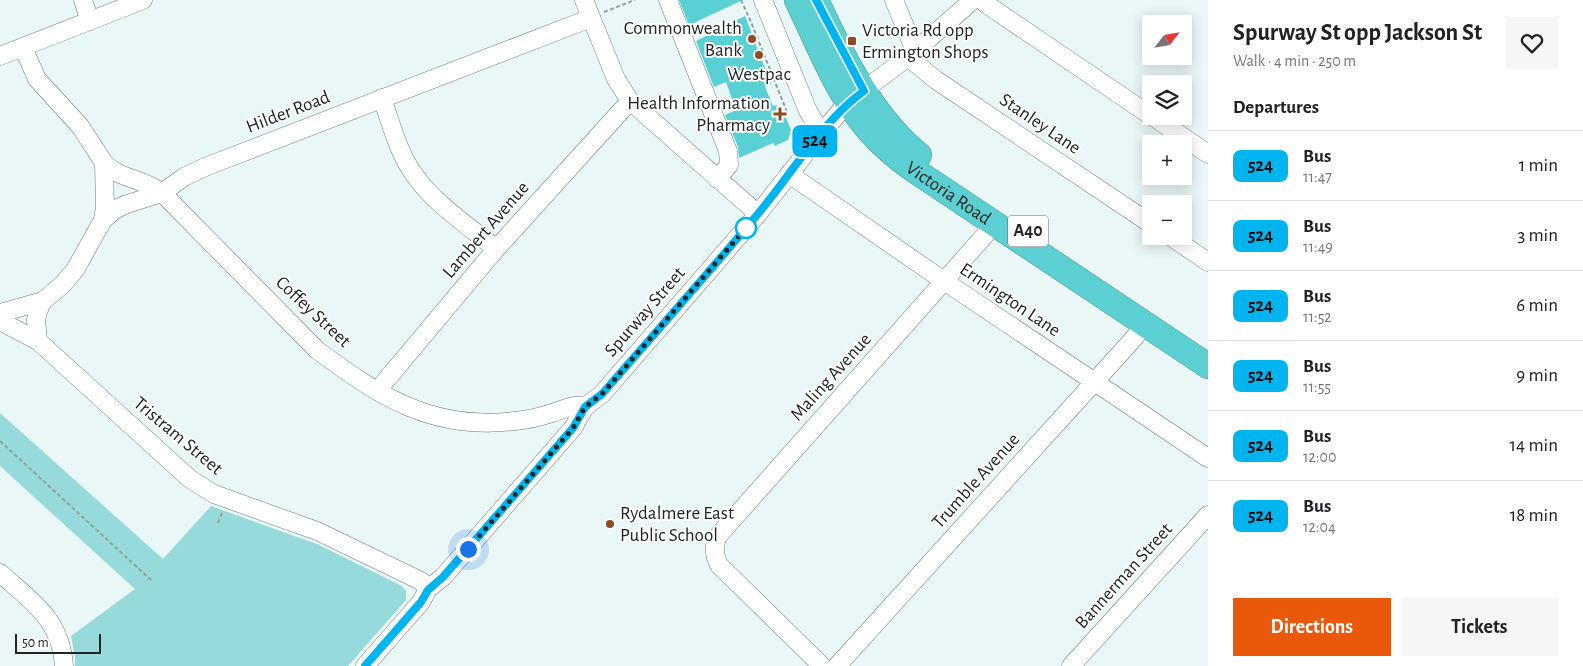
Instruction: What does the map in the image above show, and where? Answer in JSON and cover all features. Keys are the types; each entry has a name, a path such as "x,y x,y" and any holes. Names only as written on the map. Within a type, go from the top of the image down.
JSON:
{"highway":[{"name":"Victoria Road","path":"797,0 833,76 885,120 911,149 947,177 1208,352"},
{"name":"Victoria Road","path":"816,0 856,97 877,139 920,174 1208,366"}],"street":[{"path":"82,0 90,21"},
{"path":"0,56 144,0"},
{"path":"584,0 595,16 616,79 630,100 758,214"},
{"path":"668,0 728,151 729,164 717,179"},
{"path":"763,0 808,111 816,123 824,130"},
{"name":"Stanley Lane","path":"894,0 911,54 936,80 1142,218"},
{"name":"Spurway Street","path":"365,666 421,602 428,590 443,577 573,428 585,407 602,394 758,214 824,130 856,97 911,54 973,0"},
{"path":"983,0 986,4 1142,109"},
{"name":"Hilder Road","path":"0,313 43,301 62,285 75,270 103,220 116,209 162,193 184,177 204,167 595,16"},
{"name":"Coffey Street","path":"23,47 37,78 80,126 104,163 116,171 151,186 162,193 317,350 346,372 412,409 444,420 481,424 516,421 573,406 585,407"},
{"path":"382,98 412,172 435,198 496,249"},
{"name":"Lambert Avenue","path":"377,391 496,249 630,100"},
{"path":"1165,125 1208,154"},
{"path":"103,220 106,207 104,163"},
{"name":"Ermington Lane","path":"789,174 944,281 1208,458"},
{"name":"Maling Avenue","path":"822,666 719,565 714,550 715,543 718,536 985,235 992,222"},
{"path":"1183,245 1208,262"},
{"path":"38,341 36,320 43,301"},
{"name":"Tristram Street","path":"0,320 38,341 190,479 214,494 317,531 346,544 420,581 428,590"},
{"name":"Trumble Avenue","path":"837,666 1136,336 1144,323"},
{"name":"Bannerman Street","path":"1071,666 1208,515"},
{"path":"0,572 42,610 56,631 63,650 64,666"}],"path":[{"path":"595,16 635,0"},
{"path":"741,0 787,112"},
{"path":"0,441 152,581"},
{"path":"218,523 223,509"}],"shaded area":[{"path":"0,413 163,559 211,506 317,544 402,586 406,591 406,600 348,666 75,666 71,636 135,589 0,466"}],"building":[{"path":"679,0 743,0 689,25"},
{"path":"745,16 771,84 765,87 773,106 777,105 782,108 791,130 788,140 775,146 773,143 739,158 738,147 725,115 736,110 726,82 714,87 696,41"}],"bus line":[{"name":"524","path":"365,666 421,602 428,590 443,577 573,428 585,407 602,394 758,214 848,102 864,91 816,0"}],"place":[{"name":"Commonwealth Bank","path":"752,39"},
{"name":"Victoria Rd opp Ermington Shops","path":"852,41"},
{"name":"Westpac","path":"759,55"},
{"name":"Health Information Pharmacy","path":"780,114"},
{"name":"Rydalmere East Public School","path":"610,524"}],"route":[{"path":"468,549 573,428 585,407 602,394 746,228"}]}
